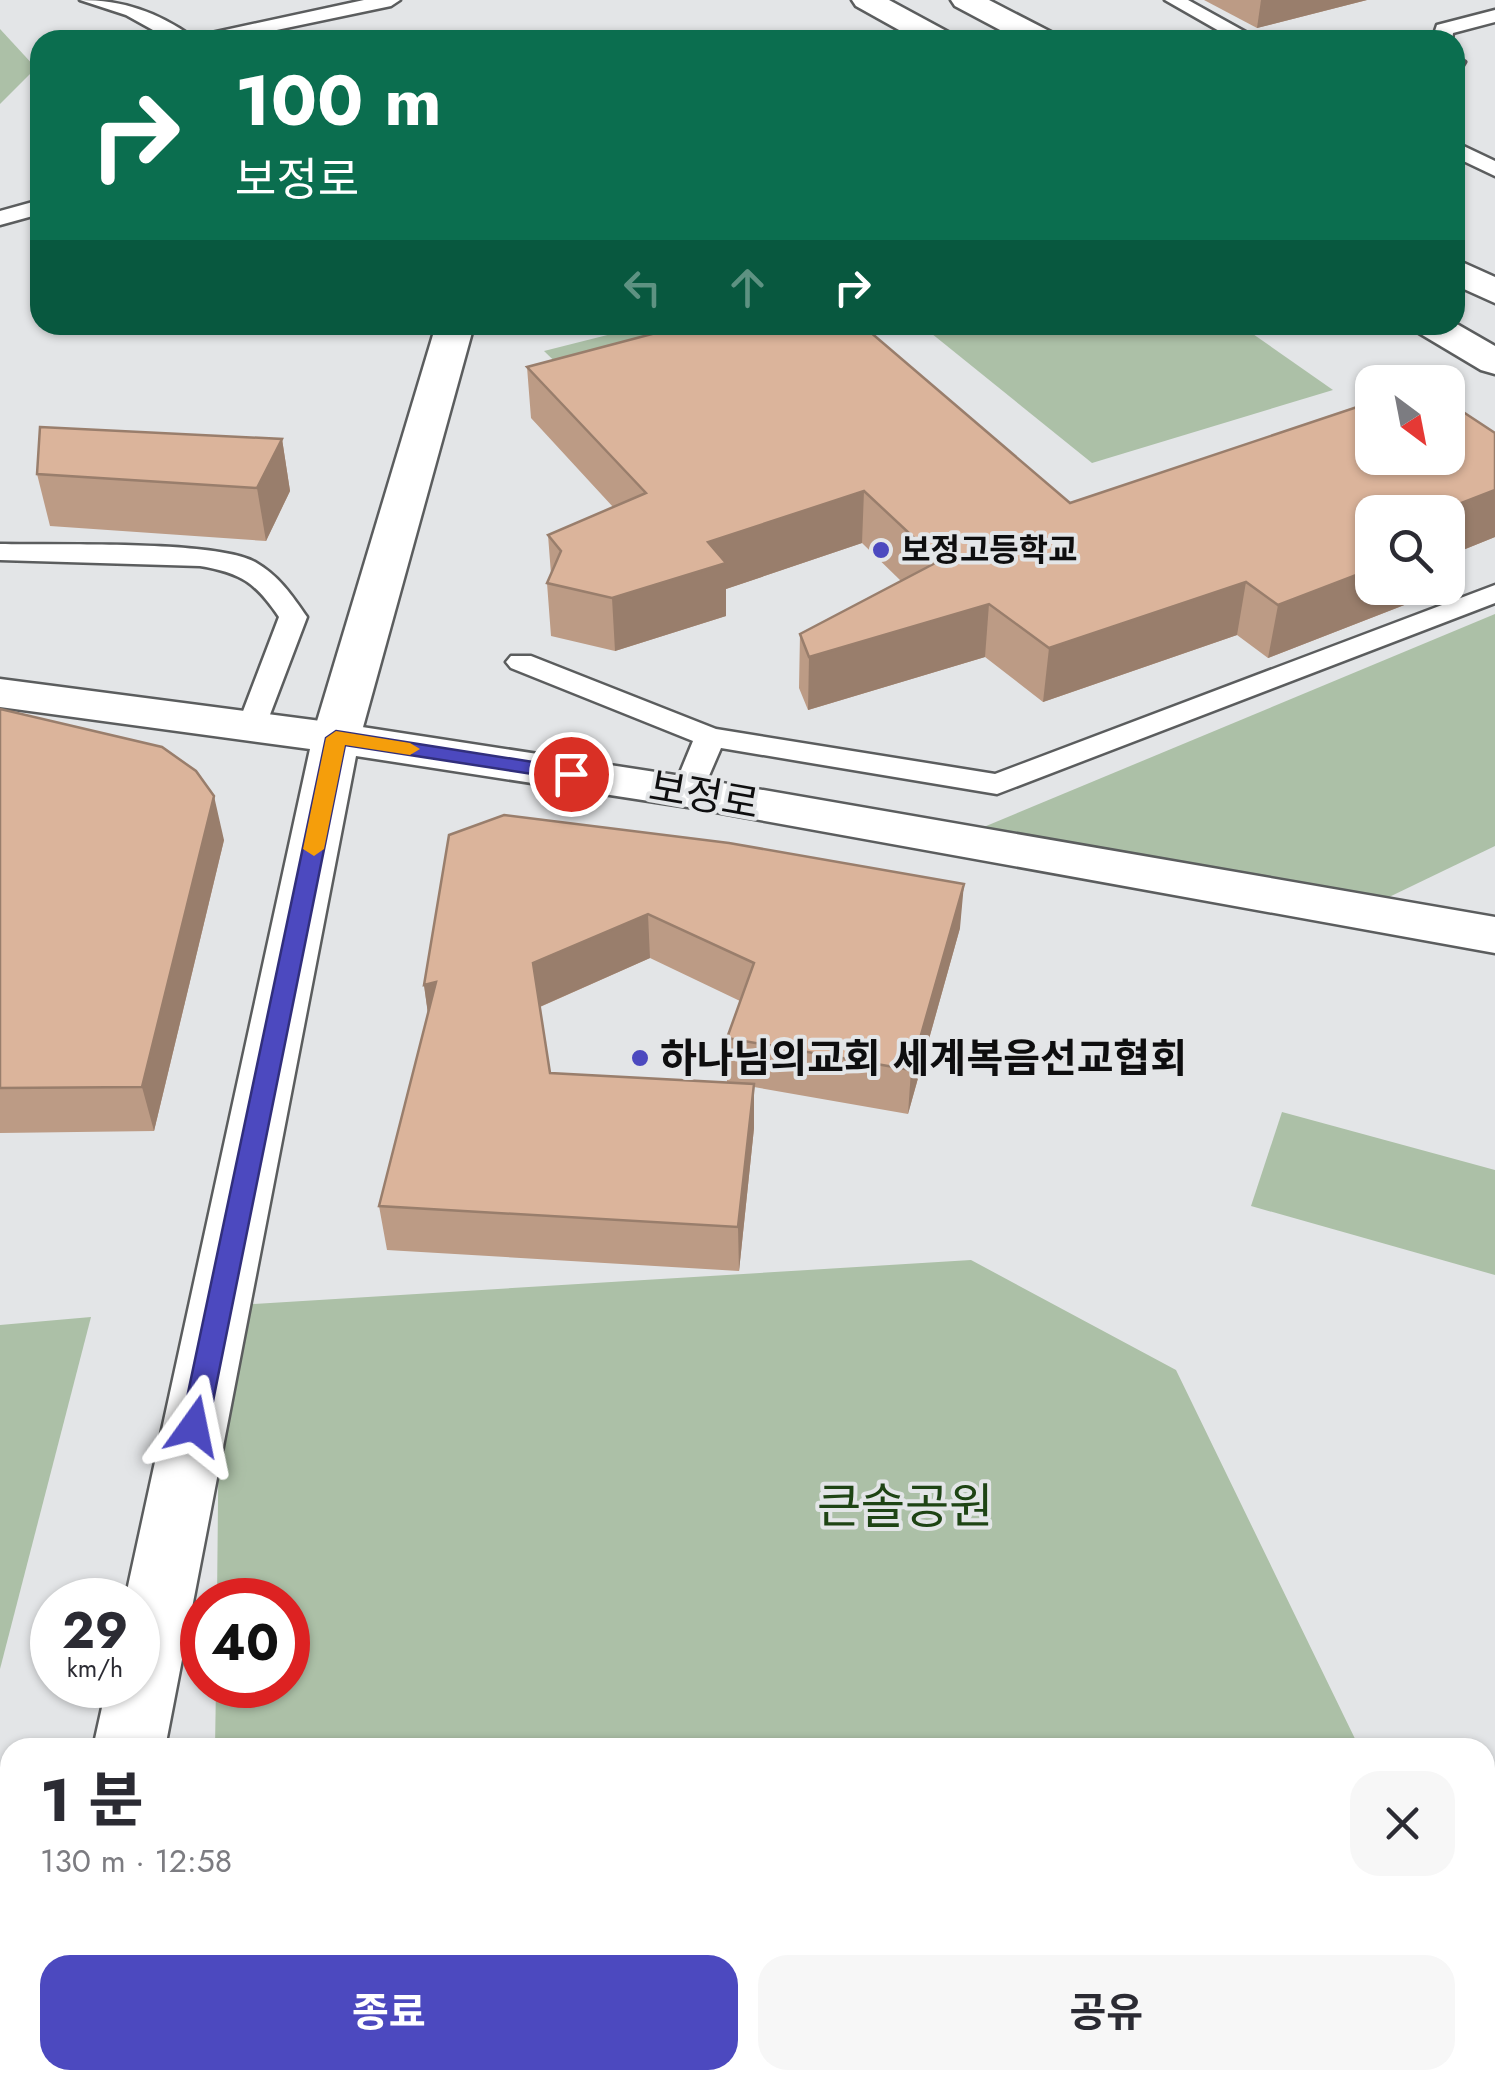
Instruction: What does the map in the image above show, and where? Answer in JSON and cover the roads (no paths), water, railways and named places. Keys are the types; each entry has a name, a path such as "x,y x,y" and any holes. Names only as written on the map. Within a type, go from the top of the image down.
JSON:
{"street":[{"path":"867,0 921,30"},
{"path":"966,0 1023,30"},
{"path":"996,0 1042,30"},
{"path":"1465,276 1495,292"},
{"path":"130,1738 336,738 452,335"},
{"path":"1449,335 1495,362"},
{"name":"보정로","path":"0,693 336,738 688,792 1495,935"}],"lane":[{"path":"89,0 133,11 167,30"},
{"path":"248,30 391,0"},
{"path":"1174,0 1231,30"},
{"path":"1444,30 1495,16"},
{"path":"1465,154 1495,170"},
{"path":"0,218 30,210"},
{"path":"0,552 200,558 241,565 271,585 293,616 252,726"},
{"path":"521,662 710,737 997,784 1495,593"},
{"path":"688,792 710,737"}],"place":[{"name":"보정고등학교","path":"881,550"},
{"name":"하나님의교회 세계복음선교협회","path":"640,1058"}],"park label":[{"name":"큰솔공원","path":"905,1506"}]}
